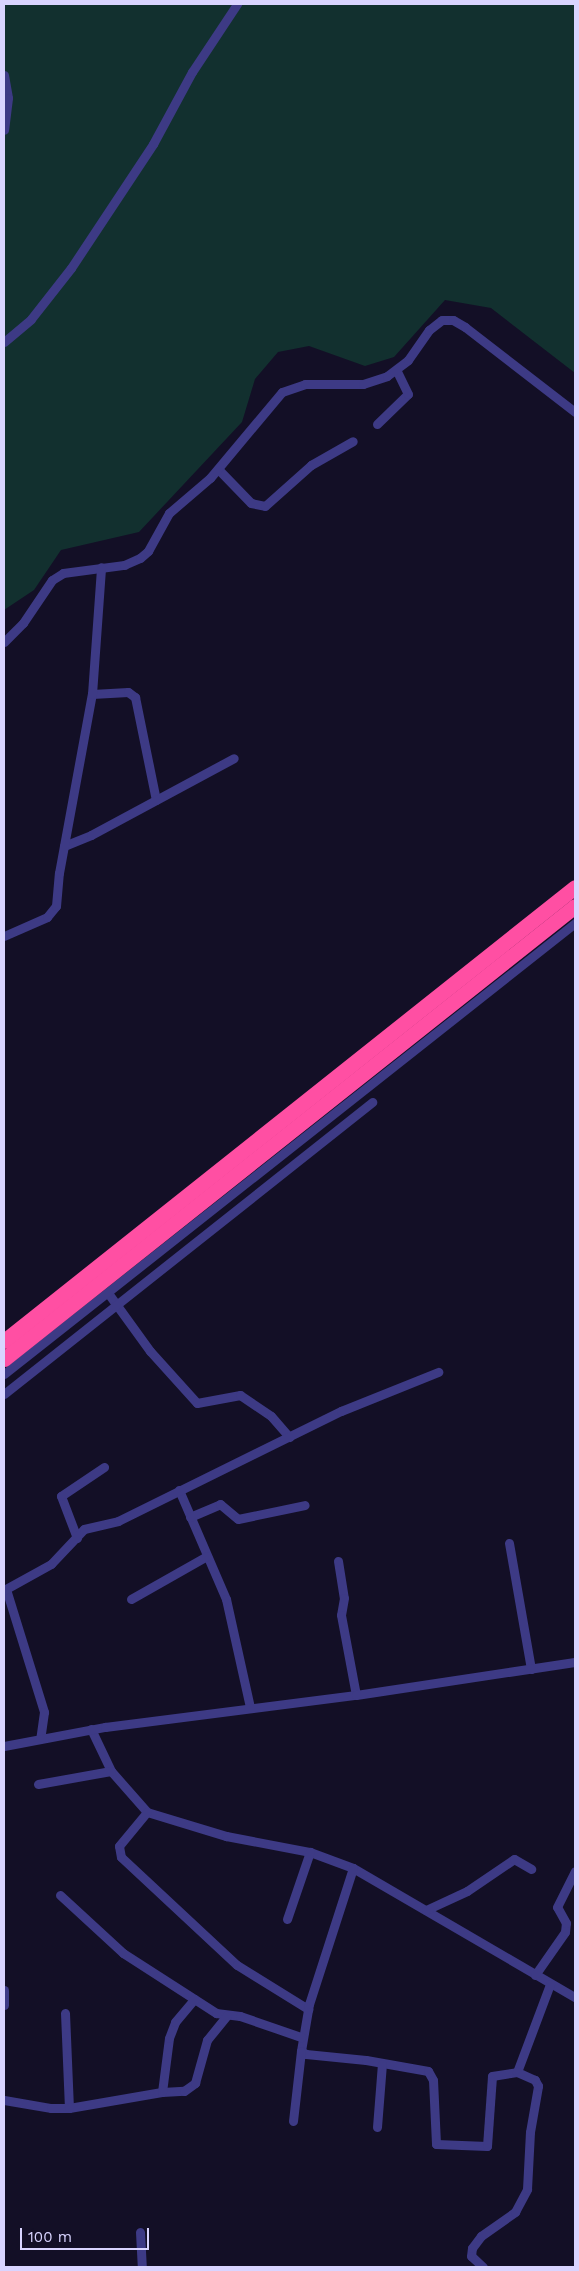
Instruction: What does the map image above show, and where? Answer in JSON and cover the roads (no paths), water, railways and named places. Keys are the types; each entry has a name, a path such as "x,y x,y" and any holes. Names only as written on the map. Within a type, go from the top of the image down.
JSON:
{"highway":[{"path":"4,1340 575,888"},
{"path":"4,1359 575,906"}],"street":[{"path":"4,342 31,319 71,268 154,144 192,72 237,4"},
{"path":"4,75 8,98 4,130"},
{"path":"4,642 23,623 52,580 63,573 124,564 140,558 148,550 169,513 218,469 282,392 312,383 364,384 397,370 416,351 429,330 448,319 465,327 522,374 575,412"},
{"path":"377,424 408,394 397,370"},
{"path":"218,469 251,503 265,506 311,464 353,441"},
{"path":"4,936 54,912 92,694 101,567"},
{"path":"92,694 128,692 135,697 156,800"},
{"path":"64,846 234,758"},
{"path":"4,1374 575,924"},
{"path":"4,1394 372,1102"},
{"path":"108,1293 150,1351 197,1403 240,1395 271,1416 289,1437"},
{"path":"40,1739 44,1712 5,1589 51,1564 84,1529 118,1521 341,1410 438,1372"},
{"path":"77,1538 61,1496 104,1467"},
{"path":"179,1490 226,1599 250,1707"},
{"path":"190,1517 220,1504 238,1519 305,1505"},
{"path":"509,1543 531,1669"},
{"path":"131,1600 207,1556"},
{"path":"338,1561 344,1598 342,1616 356,1695"},
{"path":"4,1746 91,1729 250,1707 356,1695 575,1662"},
{"path":"91,1729 111,1770 146,1812 226,1836 310,1852 353,1868 550,1984 575,1996"},
{"path":"38,1784 111,1770"},
{"path":"146,1812 119,1846 121,1857 237,1965 308,2009"},
{"path":"287,1919 310,1852"},
{"path":"426,1910 467,1891 514,1859 531,1869"},
{"path":"293,2121 301,2037 308,2009 353,1868"},
{"path":"535,1974 565,1932 566,1923 557,1907 575,1871"},
{"path":"60,1895 123,1954 194,1999 227,2016 240,2016 301,2037"},
{"path":"517,2072 550,1984"},
{"path":"4,1990 4,2006"},
{"path":"162,2092 168,2038 175,2022 194,1999"},
{"path":"65,2013 69,2108"},
{"path":"4,2100 51,2108 69,2108 162,2092 184,2091 196,2083 208,2040 227,2016"},
{"path":"301,2051 306,2054 424,2070 432,2075 434,2140 439,2145 487,2146 492,2076 517,2072 536,2080 538,2086 530,2132 527,2189 515,2212 481,2236 472,2248 471,2256 483,2267"},
{"path":"377,2127 382,2064"},
{"path":"140,2232 142,2267"}]}
